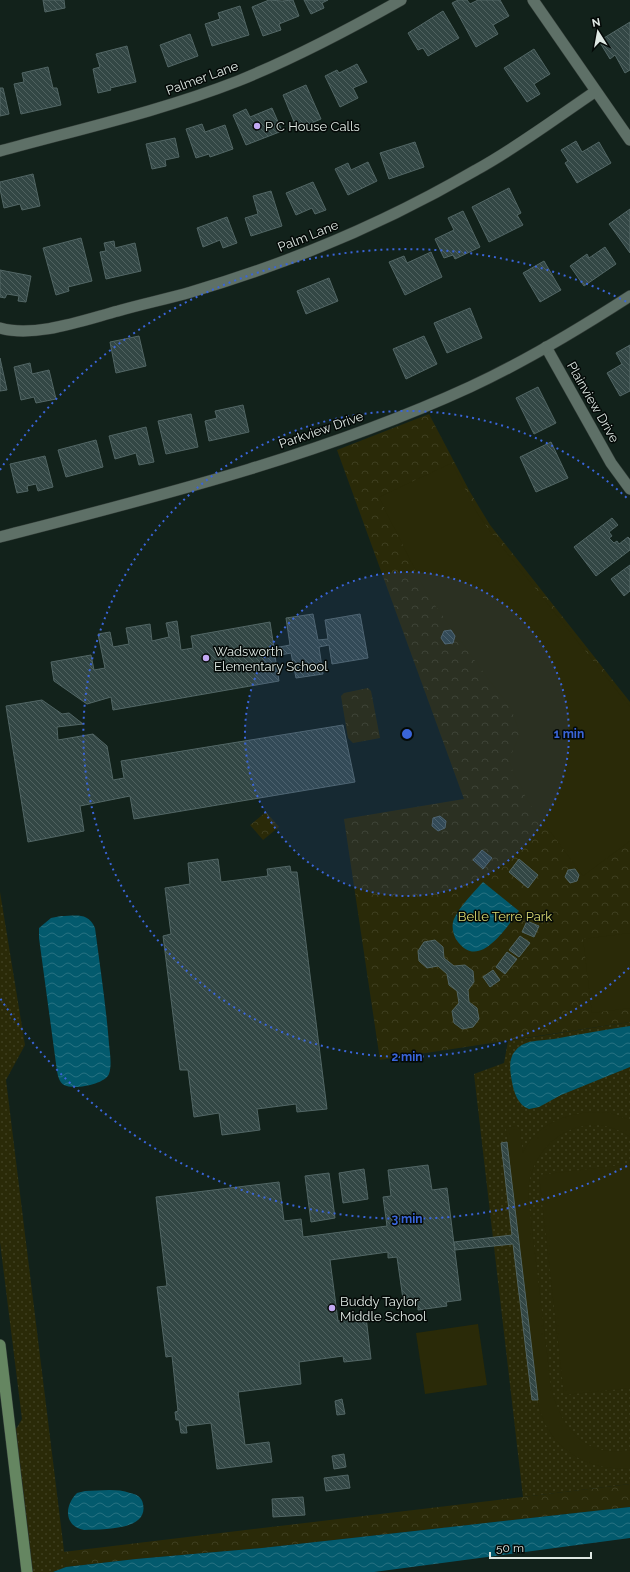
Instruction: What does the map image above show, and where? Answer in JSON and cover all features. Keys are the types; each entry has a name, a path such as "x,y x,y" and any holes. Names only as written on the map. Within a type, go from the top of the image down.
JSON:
{"main road":[{"path":"0,1345 27,1572"}],"street":[{"name":"Palmer Lane","path":"0,151 156,109 237,81 306,52 401,0"},
{"path":"533,0 630,140"},
{"name":"Palm Lane","path":"0,328 16,331 27,331 73,322 190,292 310,251 393,214 476,170 596,91"},
{"name":"Parkview Drive","path":"0,537 206,482 340,440 472,386 546,347 630,296"},
{"name":"Plainview Drive","path":"546,347 611,463 630,490"}],"green space":[{"name":"Belle Terre Park","path":"429,414 470,492 490,525 630,702 630,1022 380,1060 344,819 464,799 337,450"},
{"path":"452,463 476,511 491,533 630,707 630,841 583,876 527,800 513,772 509,760 520,734 511,708 427,594 379,497"},
{"path":"368,688 371,691 380,738 353,743 348,738 341,696 344,693"},
{"path":"266,812 279,827 263,840 250,825"},
{"path":"0,892 25,1045 6,1080 66,1567 53,1572 33,1572 16,1429 22,1419 0,1242"},
{"path":"630,933 630,1008 592,1013 583,939"},
{"path":"630,1022 630,1484 523,1497 474,1074 504,1063 508,1041"},
{"path":"591,1112 610,1113 630,1120 630,1137 612,1128 595,1125 578,1127 562,1134 549,1145 538,1159 531,1176 528,1195 551,1387 555,1402 568,1427 577,1437 587,1444 600,1449 614,1451 630,1450 630,1468 613,1468 597,1465 583,1460 558,1443 549,1431 542,1417 538,1401 506,1128 517,1126 520,1130 523,1153 535,1135 551,1123 570,1115"},
{"path":"630,1164 630,1388 564,1395 539,1175"},
{"path":"478,1324 487,1385 425,1394 416,1333"},
{"path":"630,1484 630,1507 262,1548 136,1559 66,1567 63,1552"}],"water":[{"path":"483,882 519,911 508,926 492,943 484,949 475,952 466,950 456,940 453,925 454,919 459,910"},
{"path":"61,916 85,917 89,919 95,928 105,1000 110,1059 109,1074 106,1078 95,1084 81,1087 64,1085 58,1077 39,938 39,928 51,918"},
{"path":"630,1026 630,1067 561,1095 539,1107 529,1109 519,1102 513,1086 510,1065 513,1053 520,1046 534,1041"},
{"path":"113,1490 125,1491 134,1494 140,1498 143,1504 143,1513 139,1519 132,1524 122,1527 84,1530 77,1528 70,1520 68,1509 77,1493 85,1491"},
{"path":"630,1507 630,1538 374,1572 53,1572 66,1567 136,1559 262,1548"}],"building":[{"path":"43,0 64,0 65,8 45,12"},
{"path":"269,0 293,0 299,16 279,24 281,30 263,36 252,7"},
{"path":"304,0 328,0 322,3 324,8 311,14"},
{"path":"458,0 467,0 470,4 478,0 500,0 509,16 493,25 498,34 476,47 452,3"},
{"path":"240,6 249,35 212,46 205,24 220,19 218,13"},
{"path":"443,11 459,38 428,56 423,48 418,50 408,33"},
{"path":"630,22 630,70 625,73 615,55 610,59 599,41"},
{"path":"190,34 198,56 168,67 160,45"},
{"path":"127,46 136,82 110,88 111,90 98,93 93,69 100,67 96,54"},
{"path":"534,49 550,74 534,84 540,94 527,102 504,68"},
{"path":"357,64 367,82 353,88 358,98 340,107 325,76 337,70 339,73"},
{"path":"48,67 53,88 57,88 61,105 21,114 14,84 24,82 22,73"},
{"path":"306,85 321,119 297,129 283,95"},
{"path":"0,88 3,88 9,114 0,116"},
{"path":"272,108 282,131 246,145 233,115 246,109 250,117"},
{"path":"202,124 205,132 225,125 233,149 210,157 209,154 196,158 186,129"},
{"path":"175,138 179,157 165,160 166,166 152,169 146,144"},
{"path":"576,141 582,152 599,142 611,163 577,183 565,163 568,161 561,150"},
{"path":"415,142 424,167 389,179 380,153"},
{"path":"368,162 377,181 348,195 335,169 348,163 351,170"},
{"path":"33,174 40,206 22,210 20,204 4,208 0,182"},
{"path":"313,182 326,210 315,214 312,208 296,215 286,193"},
{"path":"509,188 521,213 517,215 523,225 489,242 472,207"},
{"path":"271,191 282,226 251,236 245,218 258,214 253,196"},
{"path":"630,209 630,253 609,224"},
{"path":"463,211 480,247 455,259 453,255 444,258 435,239 454,230 448,218"},
{"path":"227,217 237,243 223,248 220,240 203,247 197,228"},
{"path":"81,238 92,281 68,287 69,291 56,295 43,248"},
{"path":"114,241 115,248 135,243 141,271 106,279 100,252 106,251 104,243"},
{"path":"605,247 616,264 584,286 570,266 587,254 589,258"},
{"path":"431,252 442,277 405,295 389,262 404,256 407,263"},
{"path":"544,261 561,290 540,302 523,273"},
{"path":"0,270 31,276 26,302 18,301 19,296 7,294 5,298 0,297"},
{"path":"329,278 338,301 306,314 297,291"},
{"path":"470,308 482,338 447,353 434,323"},
{"path":"139,336 146,366 116,373 110,342"},
{"path":"424,336 437,364 406,379 393,349"},
{"path":"630,345 630,391 620,396 607,373 622,364 616,353"},
{"path":"0,358 7,390 0,391"},
{"path":"30,363 32,374 49,370 56,399 36,403 34,397 21,400 14,367"},
{"path":"538,387 556,423 534,434 516,398"},
{"path":"243,405 249,432 209,441 205,421 217,418 215,411"},
{"path":"191,414 198,447 166,454 158,421"},
{"path":"146,427 154,462 139,465 136,453 115,459 109,436"},
{"path":"96,440 103,467 66,477 58,450"},
{"path":"551,442 568,478 536,492 520,457"},
{"path":"45,456 53,487 38,491 36,484 27,486 28,491 17,493 10,464"},
{"path":"612,518 618,525 609,532 612,536 609,538 614,543 617,541 619,544 628,537 630,539 630,550 596,576 574,547"},
{"path":"630,565 630,591 624,596 611,579"},
{"path":"313,614 318,640 328,639 325,620 360,614 368,658 332,664 329,645 319,647 323,674 296,678 291,653 275,656 279,681 113,710 111,697 87,704 54,681 51,662 91,655 94,670 105,668 98,634 110,632 113,647 129,644 126,628 150,624 152,641 169,637 166,623 177,621 181,650 193,648 191,636 270,622 274,648 290,645 286,618"},
{"path":"451,630 455,636 453,643 445,644 441,638 444,631"},
{"path":"42,700 62,714 69,713 83,724 57,727 58,740 93,734 107,746 113,780 124,778 121,761 343,725 355,782 134,819 130,796 80,806 84,831 28,842 6,706"},
{"path":"440,816 446,821 445,828 438,831 432,826 433,818"},
{"path":"482,850 492,858 483,869 473,860"},
{"path":"218,859 221,882 268,876 267,869 290,866 291,872 297,872 327,1109 297,1112 296,1104 257,1109 260,1130 222,1135 219,1113 194,1117 188,1070 180,1070 163,936 171,934 165,888 190,884 188,863"},
{"path":"519,859 538,875 528,888 509,872"},
{"path":"575,869 579,875 577,881 570,883 565,877 568,870"},
{"path":"527,921 539,926 534,937 522,932"},
{"path":"520,936 530,943 519,957 509,950"},
{"path":"435,940 443,947 444,958 454,966 465,965 473,971 474,982 468,990 469,1002 477,1008 479,1019 473,1027 462,1029 454,1023 452,1011 459,1003 457,991 449,985 447,974 438,966 427,968 419,961 418,951 424,942"},
{"path":"507,952 517,959 505,974 496,967"},
{"path":"493,970 500,980 490,987 483,977"},
{"path":"507,1142 538,1400 532,1400 513,1244 455,1250 454,1242 512,1235 501,1143"},
{"path":"428,1165 432,1190 447,1188 461,1300 446,1302 447,1306 418,1310 418,1305 404,1306 397,1257 388,1258 388,1252 330,1260 338,1321 366,1317 371,1359 344,1362 343,1356 299,1362 301,1384 238,1392 245,1445 269,1442 272,1462 217,1469 211,1423 186,1426 187,1433 181,1433 179,1420 176,1420 175,1412 178,1411 172,1356 166,1357 157,1287 167,1286 156,1197 279,1182 284,1221 301,1219 303,1237 387,1226 383,1197 391,1196 388,1170"},
{"path":"364,1169 368,1199 343,1203 339,1173"},
{"path":"329,1173 335,1218 311,1222 305,1176"},
{"path":"342,1399 345,1414 337,1415 335,1401"},
{"path":"344,1454 346,1467 334,1469 332,1456"},
{"path":"348,1475 350,1488 326,1491 324,1478"},
{"path":"303,1497 305,1515 273,1517 272,1499"}],"place":[{"name":"P C House Calls","path":"257,126"},
{"name":"Wadsworth Elementary School","path":"206,658"},
{"name":"Buddy Taylor Middle School","path":"332,1308"}]}
